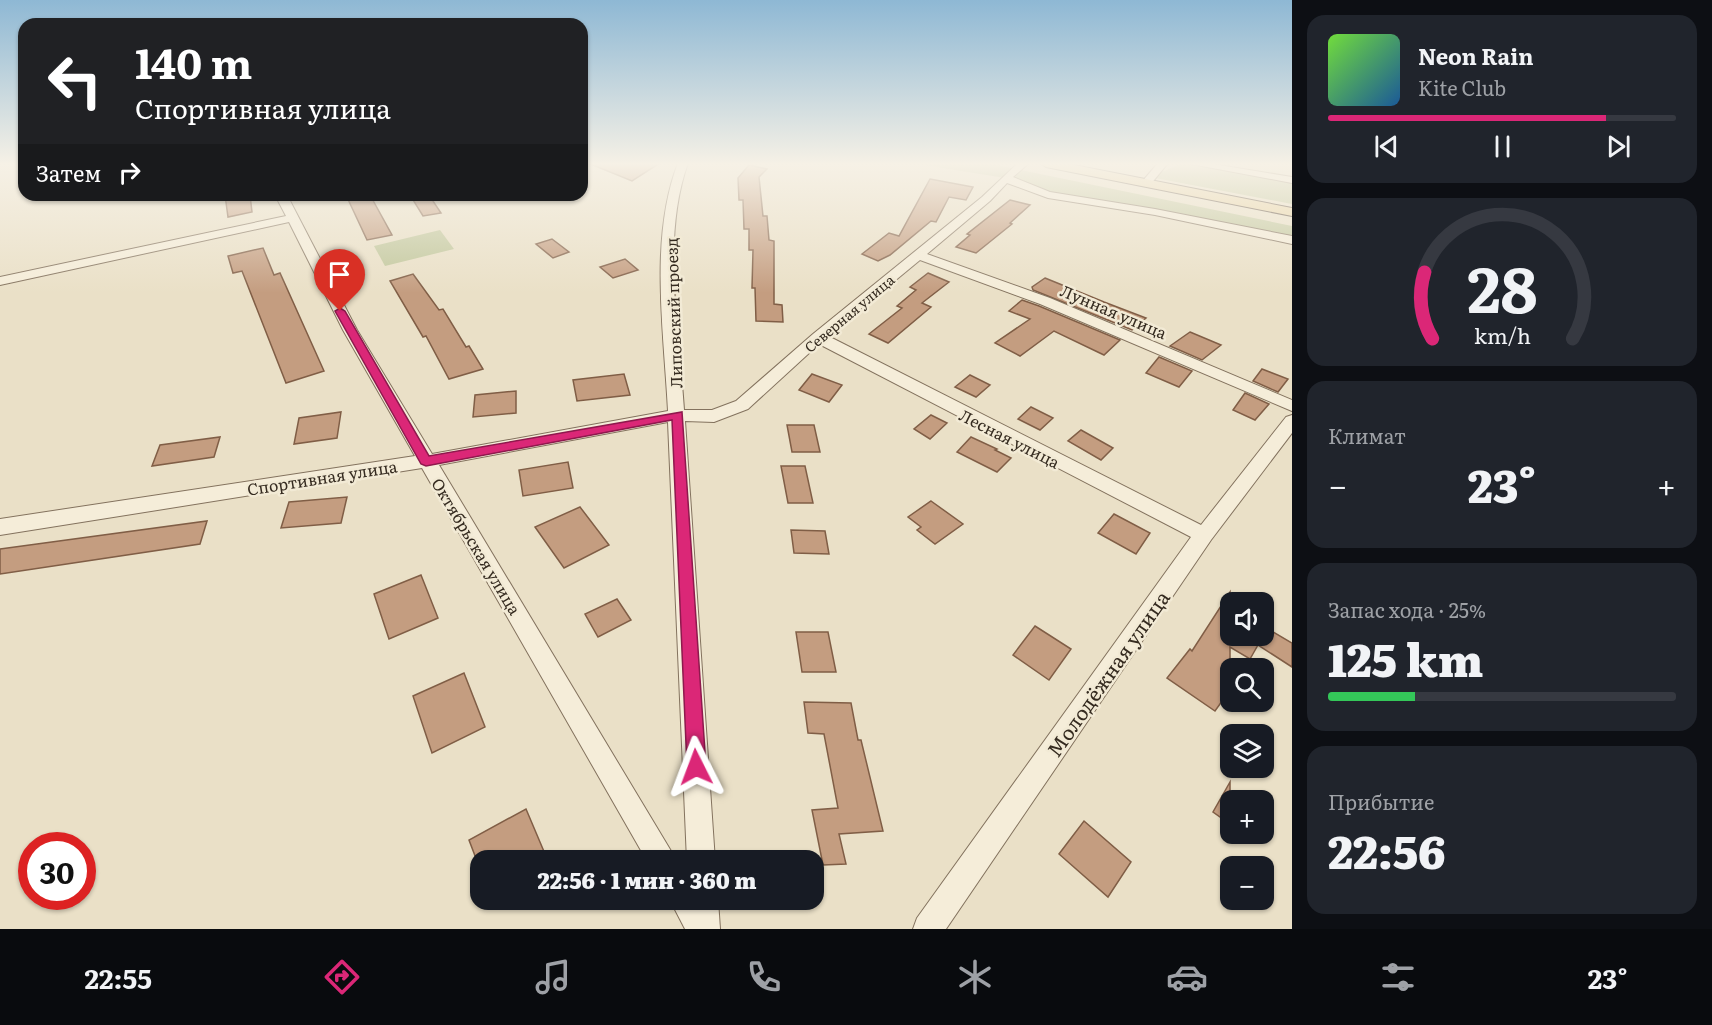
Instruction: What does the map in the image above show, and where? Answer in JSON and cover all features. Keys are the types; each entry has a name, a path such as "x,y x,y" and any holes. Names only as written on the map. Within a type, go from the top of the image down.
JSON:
{"main road":[{"path":"1264,206 1292,212"}],"street":[{"name":"Октябрьская улица","path":"287,206 330,293 426,461 657,850"},
{"name":"Липовский проезд","path":"672,206 668,252 700,850"},
{"name":"Северная улица","path":"678,415 714,416 742,405 818,338 977,206"},
{"path":"1119,206 1292,240"},
{"path":"0,280 293,218"},
{"name":"Лунная улица","path":"919,255 1044,301 1292,406"},
{"name":"Лесная улица","path":"818,338 1204,536"},
{"name":"Спортивная улица","path":"0,527 426,461 678,415"},
{"name":"Молодёжная улица","path":"928,929 1204,536 1292,421"},
{"path":"691,910 703,929"},
{"path":"703,910 703,929"}],"green space":[{"path":"1113,206 1197,206 1292,226 1292,238"},
{"path":"440,230 454,249 385,266 374,246"}],"building":[{"path":"227,206 251,206 252,212 228,217"},
{"path":"351,206 376,206 392,235 367,240"},
{"path":"417,206 437,206 441,213 423,216"},
{"path":"743,206 762,206 763,216 767,216 769,240 774,241 774,304 782,305 783,322 756,321 755,288 752,288 753,250 749,250 749,229 744,229"},
{"path":"915,206 944,206 936,222 931,221 890,255 878,261 862,254 889,233 899,236"},
{"path":"1002,206 1028,206 1010,223 1012,224 976,253 956,247 970,235 967,234"},
{"path":"552,239 569,252 553,258 536,244"},
{"path":"263,248 274,275 280,273 324,371 286,383 242,271 233,273 228,256"},
{"path":"625,259 638,270 613,278 600,267"},
{"path":"928,273 949,282 922,303 931,307 888,343 869,334 902,308 897,306 916,290 910,287"},
{"path":"413,274 439,310 443,309 466,347 469,346 483,369 449,379 426,336 423,337 390,281"},
{"path":"1045,278 1146,318 1132,330 1033,290 1032,287"},
{"path":"1022,300 1120,340 1104,355 1054,331 1020,356 995,343 1030,319 1009,311"},
{"path":"1190,332 1221,345 1202,360 1170,346"},
{"path":"1159,357 1192,371 1179,387 1146,373"},
{"path":"1262,369 1288,379 1278,392 1253,381"},
{"path":"624,374 630,395 577,401 573,380"},
{"path":"812,374 842,385 829,402 799,390"},
{"path":"970,375 990,385 976,397 955,387"},
{"path":"516,391 516,413 473,417 475,395"},
{"path":"1245,393 1269,404 1255,420 1233,410"},
{"path":"1031,407 1053,418 1040,430 1018,419"},
{"path":"341,412 337,438 294,444 299,418"},
{"path":"931,415 947,423 930,439 914,429"},
{"path":"787,425 814,425 820,452 792,452"},
{"path":"1081,430 1113,448 1101,460 1068,441"},
{"path":"220,437 214,457 152,466 160,445"},
{"path":"971,437 1011,458 997,472 957,452"},
{"path":"568,462 573,488 523,496 519,470"},
{"path":"781,466 805,466 813,503 788,503"},
{"path":"347,497 341,523 281,528 289,502"},
{"path":"931,501 963,524 935,544 917,530 921,527 908,517"},
{"path":"580,507 609,545 564,568 535,527"},
{"path":"1114,514 1150,533 1136,554 1098,533"},
{"path":"207,521 200,544 0,574 0,549"},
{"path":"791,530 825,531 829,554 794,553"},
{"path":"421,575 438,618 389,639 374,594"},
{"path":"617,599 631,620 598,637 585,614"},
{"path":"1220,608 1220,646 1257,646 1251,658 1230,647 1230,658 1220,658 1220,704 1215,711 1167,678 1190,649 1192,651"},
{"path":"1035,626 1071,649 1049,680 1013,655"},
{"path":"796,632 828,632 836,672 802,672"},
{"path":"1274,632 1292,643 1292,667 1260,646 1274,646"},
{"path":"464,673 485,727 432,753 413,696"},
{"path":"804,702 851,703 858,740 861,740 883,831 839,834 846,864 824,865 824,850 820,850 812,810 838,808 824,734 808,733"},
{"path":"1220,800 1220,817 1213,812"},
{"path":"526,809 543,850 473,850 469,840"},
{"path":"1084,821 1131,862 1108,897 1059,854"}],"route":[{"path":"340,311 426,461 678,415 696,767"}]}
